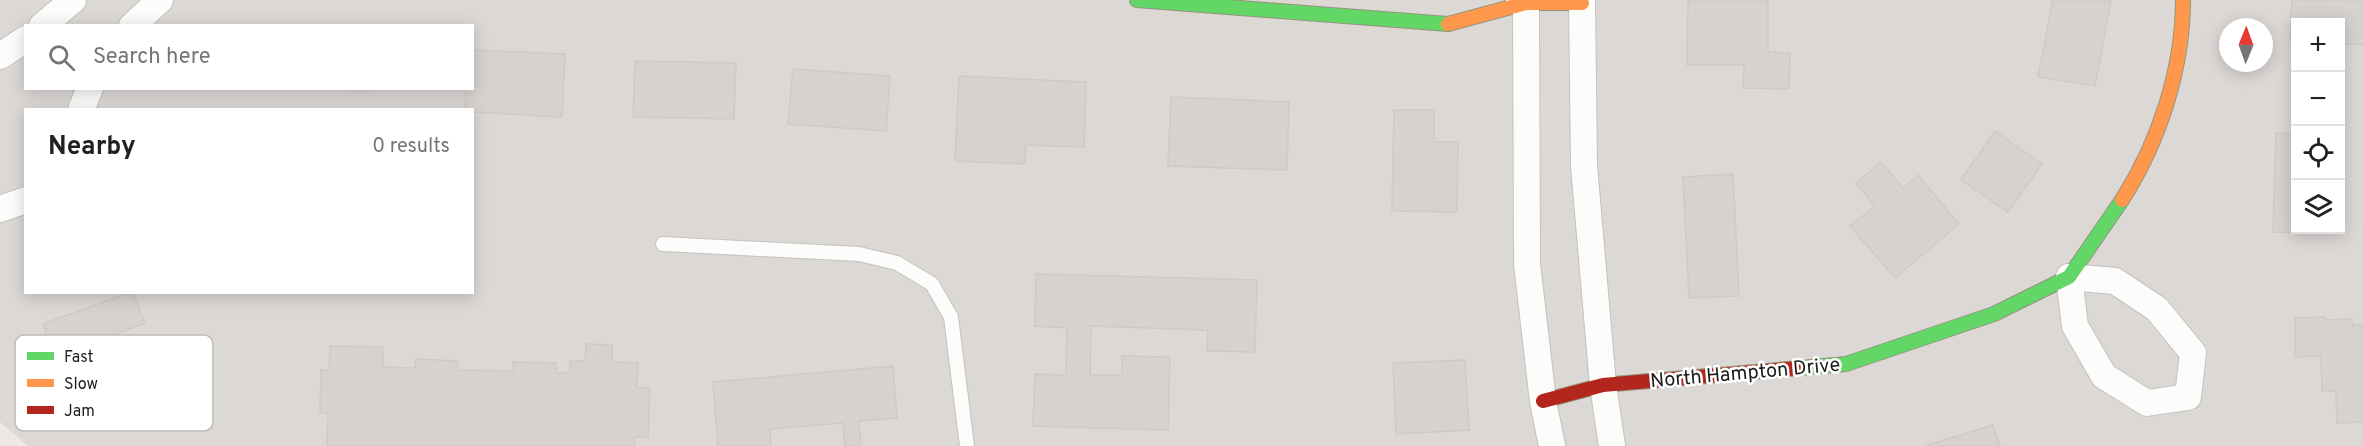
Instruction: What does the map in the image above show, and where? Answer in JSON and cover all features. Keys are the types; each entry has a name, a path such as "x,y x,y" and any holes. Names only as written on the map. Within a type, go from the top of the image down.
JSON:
{"street":[{"path":"44,24 73,0"},
{"path":"134,24 160,0"},
{"path":"1137,0 1448,24 1524,1 1582,2 1584,166 1603,385 1612,446"},
{"name":"North Hampton Drive","path":"1543,401 1603,385 1846,364 1994,314 2069,277 2099,236 2138,175 2169,98 2183,20 2183,0"},
{"path":"1524,1 1527,264 1543,401 1552,446"},
{"path":"0,57 24,40"},
{"path":"82,108 89,90"},
{"path":"0,209 24,201"},
{"path":"2069,277 2115,281 2157,309 2193,353 2188,397 2147,402 2104,376 2075,326 2069,277"}],"lane":[{"path":"663,244 859,254 897,262 932,284 951,317 967,446"}],"shaded area":[{"path":"0,0 2363,0 2363,446 28,446 0,422"}],"building":[{"path":"1688,0 1768,0 1768,52 1790,53 1789,89 1743,88 1744,65 1687,65"},
{"path":"2053,0 2111,0 2095,86 2038,77"},
{"path":"2292,0 2363,0 2363,45 2345,43 2345,18 2291,18"},
{"path":"474,50 565,54 562,117 474,112 474,108 465,108 466,90 474,90"},
{"path":"635,61 736,63 734,119 633,117"},
{"path":"793,69 890,76 886,131 788,124"},
{"path":"959,76 1086,82 1084,147 1026,145 1025,164 955,161"},
{"path":"1171,97 1289,102 1287,170 1168,166"},
{"path":"1394,110 1434,110 1434,142 1458,142 1457,212 1392,211"},
{"path":"1995,131 2042,164 2008,212 1961,180"},
{"path":"2276,133 2291,134 2291,232 2273,232"},
{"path":"1881,162 1903,188 1918,175 1959,224 1895,278 1850,226 1875,206 1856,183"},
{"path":"1733,174 1739,296 1689,298 1683,177"},
{"path":"1036,274 1257,280 1255,352 1207,351 1208,330 1091,326 1090,375 1122,375 1122,356 1170,357 1168,430 1033,426 1035,374 1066,375 1067,328 1035,326"},
{"path":"126,294 134,294 145,323 116,335 47,335 43,324"},
{"path":"2325,317 2325,320 2352,319 2352,325 2363,325 2363,422 2337,423 2336,391 2322,391 2321,356 2295,357 2295,318"},
{"path":"586,344 612,345 612,362 638,363 637,388 650,388 648,437 635,437 635,446 327,446 328,413 320,413 321,370 329,370 330,346 383,347 383,367 415,368 416,359 458,361 458,370 513,371 513,362 556,363 556,373 570,373 570,361 585,361"},
{"path":"1465,360 1469,430 1396,434 1393,363"},
{"path":"893,366 897,418 859,421 861,446 845,446 843,423 770,429 771,446 718,446 713,382"},
{"path":"1993,425 2000,446 1925,446"}],"traffic: fast":[{"path":"1137,0 1448,24"},
{"path":"1800,368 1846,364 1994,314 2069,277 2122,200"}],"traffic: slow":[{"path":"2122,200 2147,154 2166,104 2179,52 2183,0"},
{"path":"1448,24 1526,3 1582,3"}],"traffic: jam":[{"path":"1543,401 1603,385 1800,368"}]}
